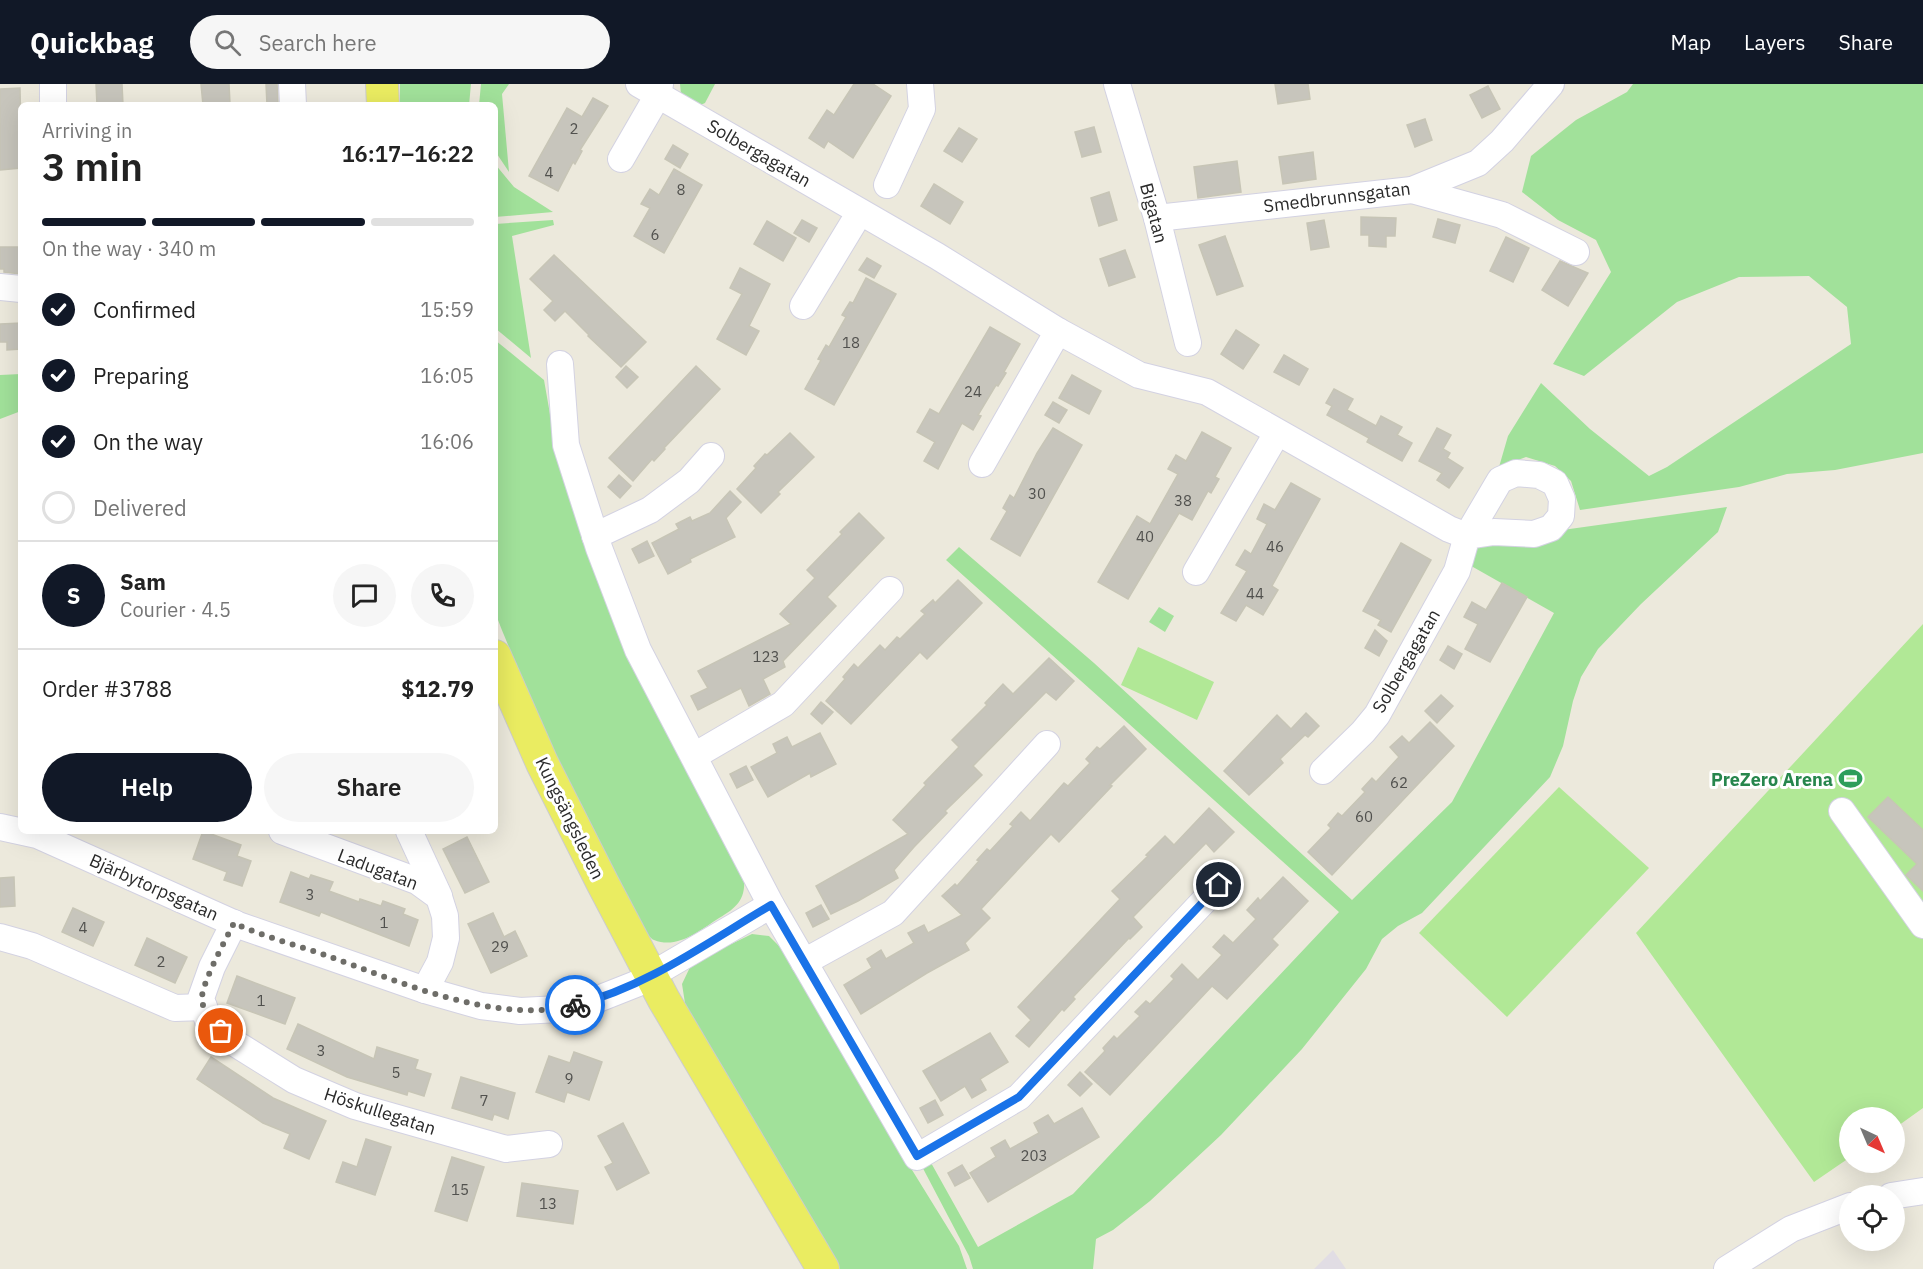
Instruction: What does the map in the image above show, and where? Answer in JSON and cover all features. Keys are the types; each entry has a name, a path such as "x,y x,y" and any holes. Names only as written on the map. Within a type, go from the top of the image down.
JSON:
{"main road":[{"path":"382,84 383,102"},
{"name":"Kungsängsleden","path":"498,663 542,763 670,1010 824,1269"}],"street":[{"path":"53,84 53,102"},
{"path":"292,84 293,102"},
{"path":"887,185 922,109 920,84"},
{"name":"Bigatan","path":"1117,84 1157,218 1188,343"},
{"name":"Smedbrunnsgatan","path":"1157,218 1412,190 1478,163 1502,141 1551,84"},
{"name":"Solbergagatan","path":"621,159 652,88 1058,331 1139,375 1207,392 1449,529 1467,536 1457,571 1377,715 1323,771"},
{"path":"1412,190 1502,215 1576,252"},
{"path":"803,306 860,212"},
{"path":"0,287 18,289"},
{"path":"982,464 1058,331"},
{"path":"560,364 566,446 595,536 638,650 771,905 917,1156 1019,1097 1219,885"},
{"path":"1196,572 1277,433"},
{"path":"595,536 650,510 689,481 711,456"},
{"path":"694,756 783,704 890,590"},
{"path":"804,963 892,913 1047,744"},
{"path":"1842,811 1923,925"},
{"name":"Bjärbytorpsgatan","path":"0,827 18,831"},
{"name":"Bjärbytorpsgatan","path":"32,834 234,923 424,990 482,1006 520,1011 560,1009 594,1001 652,976"},
{"name":"Ladugatan","path":"290,834 417,881 439,897"},
{"name":"Ladugatan","path":"410,834 439,897 445,916 446,938 440,962 424,990"},
{"path":"652,976 771,905"},
{"path":"0,937 32,946 175,1008 204,1007 201,998 208,978 234,923"},
{"name":"Höskullegatan","path":"204,1007 208,1021 233,1042 294,1080 355,1106 506,1149 549,1144"},
{"path":"1905,1194 1923,1191"},
{"path":"1905,1207 1923,1205"},
{"path":"1727,1269 1791,1229 1839,1210"},
{"path":"1751,1269 1818,1232 1839,1225"}],"shaded area":[{"path":"1333,1250 1346,1269 1314,1269"}],"green space":[{"path":"400,84 471,84 469,102 400,102"},
{"path":"481,84 509,84 502,94 509,172 498,156 498,102 479,102"},
{"path":"680,84 715,84 705,103 698,106 681,94"},
{"path":"1633,84 1923,84 1923,453 1835,470 1787,474 1739,487 1580,510 1571,481 1555,466 1526,457 1499,467 1508,436 1541,383 1590,429 1649,476 1667,467 1851,344 1847,307 1809,276 1739,277 1677,302 1584,376 1553,364 1611,272 1596,240 1558,220 1522,192 1531,156 1576,120 1627,92"},
{"path":"498,168 514,187 553,212 498,217"},
{"path":"553,220 554,225 512,236 531,358 498,330 498,224"},
{"path":"498,342 544,380 557,454 744,878 743,893 734,908 687,938 671,942 654,940 640,924 620,890 570,787 498,619"},
{"path":"18,374 18,412 0,419 0,375"},
{"path":"1727,507 1718,532 1641,604 1598,649 1581,677 1563,746 1550,777 1422,913 1398,926 1382,939 1366,969 1302,1049 1221,1135 1150,1201 1113,1230 1096,1239 1093,1269 973,1269 969,1256 917,1157 925,1152 978,1247 1073,1194 1339,912 946,560 959,547 1094,663 1352,900 1452,802 1554,613 1473,567 1457,571 1467,536 1534,534"},
{"path":"1159,607 1174,616 1165,632 1149,622"},
{"name":"PreZero Arena","path":"1923,624 1923,1108 1905,1121 1905,1107 1839,1107 1839,1165 1814,1182 1636,933"},
{"path":"1138,647 1214,682 1197,720 1121,685"},
{"path":"1559,787 1649,868 1507,1017 1419,933"},
{"path":"752,934 769,936 787,954 875,1110 959,1246 967,1269 837,1269 687,1016 682,984 692,963"}],"building":[{"path":"96,84 122,84 123,102 97,102"},
{"path":"201,84 229,84 230,102 203,102"},
{"path":"266,84 277,84 278,102 267,102"},
{"path":"854,84 873,84 891,96 853,158 828,141 824,148 809,138 827,110 834,115"},
{"path":"1275,84 1308,84 1310,99 1278,104"},
{"path":"1488,86 1500,109 1482,118 1470,95"},
{"path":"20,88 18,168 0,170 0,89"},
{"path":"593,98 608,106 580,150 582,151 575,164 573,162 558,191 529,176 567,108 582,117"},
{"path":"1425,119 1432,140 1415,147 1407,125"},
{"path":"1094,127 1101,152 1082,157 1075,132"},
{"path":"959,128 977,139 962,162 944,151"},
{"path":"673,145 688,154 680,168 665,159"},
{"path":"1313,152 1316,179 1283,184 1279,157"},
{"path":"1237,161 1241,192 1198,198 1194,167"},
{"path":"674,169 702,185 664,253 634,236 650,208 641,204 650,189 659,195"},
{"path":"934,184 963,202 950,224 921,206"},
{"path":"1109,192 1117,220 1099,226 1091,198"},
{"path":"1361,217 1396,218 1395,236 1386,236 1386,247 1369,246 1369,235 1361,235"},
{"path":"1438,219 1460,225 1455,243 1433,237"},
{"path":"802,220 817,228 809,242 794,233"},
{"path":"1324,220 1329,247 1311,250 1307,223"},
{"path":"767,221 796,238 783,261 754,244"},
{"path":"1225,236 1243,286 1217,295 1199,245"},
{"path":"1506,237 1529,248 1513,282 1490,271"},
{"path":"0,247 18,247 18,274 4,272 4,269 0,269"},
{"path":"1125,250 1135,277 1109,286 1100,259"},
{"path":"554,255 646,342 621,367 565,311 555,321 544,310 553,301 530,279"},
{"path":"867,258 881,266 874,278 859,270"},
{"path":"1560,261 1588,273 1568,306 1542,290"},
{"path":"740,268 770,284 749,326 759,331 746,355 717,339 742,294 730,288"},
{"path":"866,278 896,294 834,405 805,389 821,360 818,359 826,345 829,347 846,317 842,315 850,302 853,303"},
{"path":"18,323 18,349 7,350 7,342 0,342 0,324"},
{"path":"990,327 1020,344 1004,372 1006,373 978,415 981,416 973,430 962,423 938,469 924,461 935,442 917,432 930,409 939,414"},
{"path":"1236,330 1259,345 1243,369 1221,354"},
{"path":"1284,355 1308,369 1299,385 1274,372"},
{"path":"626,366 638,377 627,388 616,377"},
{"path":"696,366 720,389 633,481 609,458"},
{"path":"1072,375 1101,391 1089,414 1059,398"},
{"path":"1334,389 1353,399 1347,410 1376,426 1381,416 1402,427 1397,435 1412,443 1402,461 1367,442 1369,438 1327,415 1332,406 1326,403"},
{"path":"1053,402 1067,410 1059,423 1045,415"},
{"path":"1053,428 1082,445 1020,556 991,539 1007,511 1003,508 1010,495 1014,498 1037,453"},
{"path":"1437,428 1451,435 1443,449 1450,453 1447,458 1463,468 1449,488 1437,480 1442,473 1419,461"},
{"path":"1202,432 1231,448 1215,477 1219,479 1211,493 1208,491 1192,520 1179,513 1128,599 1098,582 1137,516 1150,524 1178,474 1168,469 1176,455 1186,461"},
{"path":"790,433 814,457 778,492 780,494 761,513 737,489 765,454 767,455"},
{"path":"619,475 631,486 620,498 608,487"},
{"path":"1291,483 1320,499 1272,586 1278,590 1263,615 1246,605 1236,621 1221,613 1247,571 1236,565 1245,550 1251,554 1267,524 1257,519 1264,504 1275,510"},
{"path":"730,491 741,502 726,518 735,537 690,559 691,562 668,574 652,543 679,529 676,524 690,517 692,521 710,513"},
{"path":"859,513 884,538 827,597 836,606 783,661 785,667 763,679 770,694 749,706 741,688 698,710 691,696 708,688 698,671 791,624 780,614 815,578 807,570"},
{"path":"647,541 654,556 639,563 632,549"},
{"path":"1401,543 1431,560 1391,632 1378,625 1381,620 1363,611"},
{"path":"958,580 982,603 927,659 920,652 851,724 826,701 845,679 843,677 854,664 858,668 880,645 885,650 897,637 900,639 925,614 921,611 933,600 935,603"},
{"path":"1502,583 1527,597 1490,662 1465,649 1478,624 1464,617 1472,602 1486,610"},
{"path":"1375,630 1387,641 1379,656 1365,648"},
{"path":"1448,646 1462,654 1454,669 1440,660"},
{"path":"1049,658 1074,681 1056,700 1046,692 973,766 982,775 945,811 947,813 894,870 898,878 831,914 816,886 908,834 893,820 926,785 924,783 959,747 952,740 987,705 985,703 1003,684 1013,694"},
{"path":"1441,695 1453,706 1437,723 1425,711"},
{"path":"821,702 833,712 822,724 811,714"},
{"path":"1306,713 1319,726 1308,737 1305,735 1280,759 1283,763 1249,795 1224,771 1277,715 1291,729"},
{"path":"1430,722 1454,746 1332,875 1308,852 1331,828 1328,825 1338,813 1342,816 1365,792 1362,789 1372,778 1376,782 1399,757 1390,747 1402,736 1409,743"},
{"path":"1124,726 1146,749 1059,842 1051,834 981,909 990,918 965,943 969,950 861,1014 844,985 872,968 867,959 881,950 886,959 914,943 908,933 924,925 928,933 962,915 942,896 955,884 957,886 987,849 990,851 1013,826 1010,824 1021,812 1030,821 1064,783 1068,786 1090,763 1086,759 1097,747 1100,749"},
{"path":"820,733 836,764 811,777 810,773 768,797 751,767 777,753 773,744 787,737 792,747"},
{"path":"746,766 753,780 737,788 730,774"},
{"path":"1888,797 1923,830 1923,891 1906,875 1917,864 1868,817"},
{"path":"1209,808 1234,832 1214,852 1206,843 1133,917 1142,927 1073,997 1075,999 1064,1011 1062,1009 1029,1047 1016,1036 1031,1020 1018,1007 1120,899 1112,891 1148,856 1146,855 1165,836 1174,845"},
{"path":"202,834 211,834 241,845 237,856 251,861 242,886 224,880 227,872 193,859"},
{"path":"467,837 489,882 465,893 443,849"},
{"path":"291,872 309,879 311,875 333,882 329,891 359,902 360,899 381,906 383,901 405,909 403,914 418,920 409,946 321,912 319,916 280,902"},
{"path":"14,877 15,906 0,907 0,878"},
{"path":"1283,877 1308,901 1272,939 1278,945 1227,999 1212,986 1110,1095 1085,1072 1105,1051 1103,1048 1114,1036 1117,1039 1140,1016 1135,1012 1146,1001 1150,1004 1174,979 1171,976 1182,964 1198,980 1222,955 1213,947 1224,935 1233,943 1256,919 1247,910 1258,898 1260,901"},
{"path":"821,905 829,919 813,927 806,913"},
{"path":"73,908 104,922 93,946 62,932"},
{"path":"493,913 504,937 515,931 527,956 491,973 468,924"},
{"path":"147,938 187,957 175,983 135,965"},
{"path":"237,976 295,998 285,1024 227,1003"},
{"path":"298,1024 374,1059 377,1047 418,1060 415,1069 431,1074 424,1096 408,1091 407,1095 347,1077 287,1049"},
{"path":"990,1033 1008,1062 980,1079 986,1090 972,1098 965,1086 941,1101 923,1071"},
{"path":"574,1052 602,1062 589,1100 567,1092 564,1102 536,1092 549,1056 570,1063"},
{"path":"211,1057 273,1098 326,1121 309,1159 284,1148 290,1134 263,1123 197,1079"},
{"path":"1080,1072 1092,1084 1080,1096 1068,1085"},
{"path":"461,1077 515,1093 508,1119 494,1114 492,1120 452,1108"},
{"path":"935,1100 943,1115 928,1123 920,1108"},
{"path":"1082,1108 1099,1137 988,1202 970,1173 996,1157 991,1148 1005,1140 1010,1149 1039,1133 1034,1123 1048,1115 1054,1124"},
{"path":"623,1123 649,1173 617,1190 605,1167 613,1163 598,1136"},
{"path":"366,1139 391,1147 375,1195 336,1182 343,1162 357,1167"},
{"path":"452,1157 484,1167 467,1221 435,1211"},
{"path":"962,1165 970,1178 955,1186 948,1173"},
{"path":"522,1183 578,1191 573,1224 517,1216"}],"way so far":[{"path":"221,1031 208,1021 201,998 212,967 234,923 424,990 482,1006 520,1011 560,1009 575,1005"}],"place":[{"name":"PreZero Arena","path":"1851,779"}],"route":[{"path":"575,1005 594,1001 652,976 771,905 917,1156 1019,1097 1219,885"}]}
